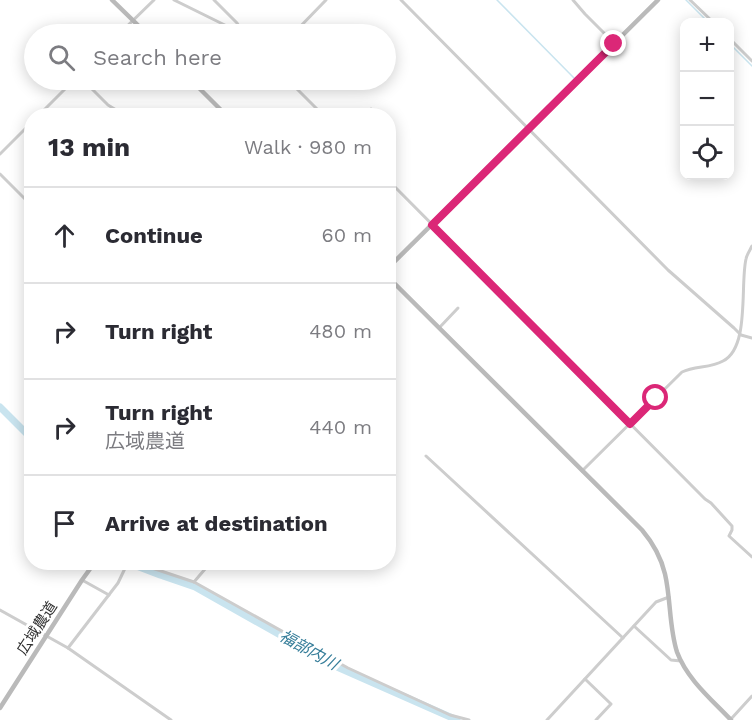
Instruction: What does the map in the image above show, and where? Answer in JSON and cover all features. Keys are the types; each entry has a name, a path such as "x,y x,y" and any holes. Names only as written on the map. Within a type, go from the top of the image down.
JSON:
{"street":[{"path":"112,0 136,24"},
{"path":"130,24 154,0"},
{"path":"174,0 223,24"},
{"path":"214,0 238,24"},
{"path":"302,24 326,0"},
{"path":"400,0 668,270 741,335 752,338"},
{"path":"573,0 614,44"},
{"path":"396,260 658,0"},
{"path":"690,0 709,18"},
{"path":"734,44 752,61"},
{"path":"46,108 64,90"},
{"path":"93,90 113,108"},
{"path":"202,90 219,108"},
{"path":"298,90 316,108"},
{"path":"0,154 24,130"},
{"path":"0,174 24,198"},
{"path":"396,188 728,520 732,526 729,536 752,557"},
{"path":"582,471 682,372 725,361 732,353 741,335 746,258 752,246"},
{"path":"396,285 642,530 662,562 675,644 681,661 693,680 730,720 752,696"},
{"path":"439,328 458,308"},
{"path":"426,456 623,638"},
{"name":"広域農道","path":"0,708 89,570"},
{"path":"68,648 118,583 124,570"},
{"path":"158,570 194,582 348,668 450,715 469,720"},
{"path":"194,582 204,570"},
{"path":"82,580 109,595"},
{"path":"547,720 656,602 669,597"},
{"path":"0,610 68,648 171,720"},
{"path":"634,626 670,660 681,661"},
{"path":"585,679 611,704 596,720"}],"waterway":[{"path":"497,0 574,78"},
{"path":"686,0 704,18"},
{"path":"734,48 752,66"},
{"name":"福部内川","path":"0,407 24,431"},
{"name":"福部内川","path":"147,570 160,575"},
{"name":"福部内川","path":"163,576 195,587 337,667 457,720"}],"route":[{"path":"614,44 432,225 630,424 656,398"}]}
